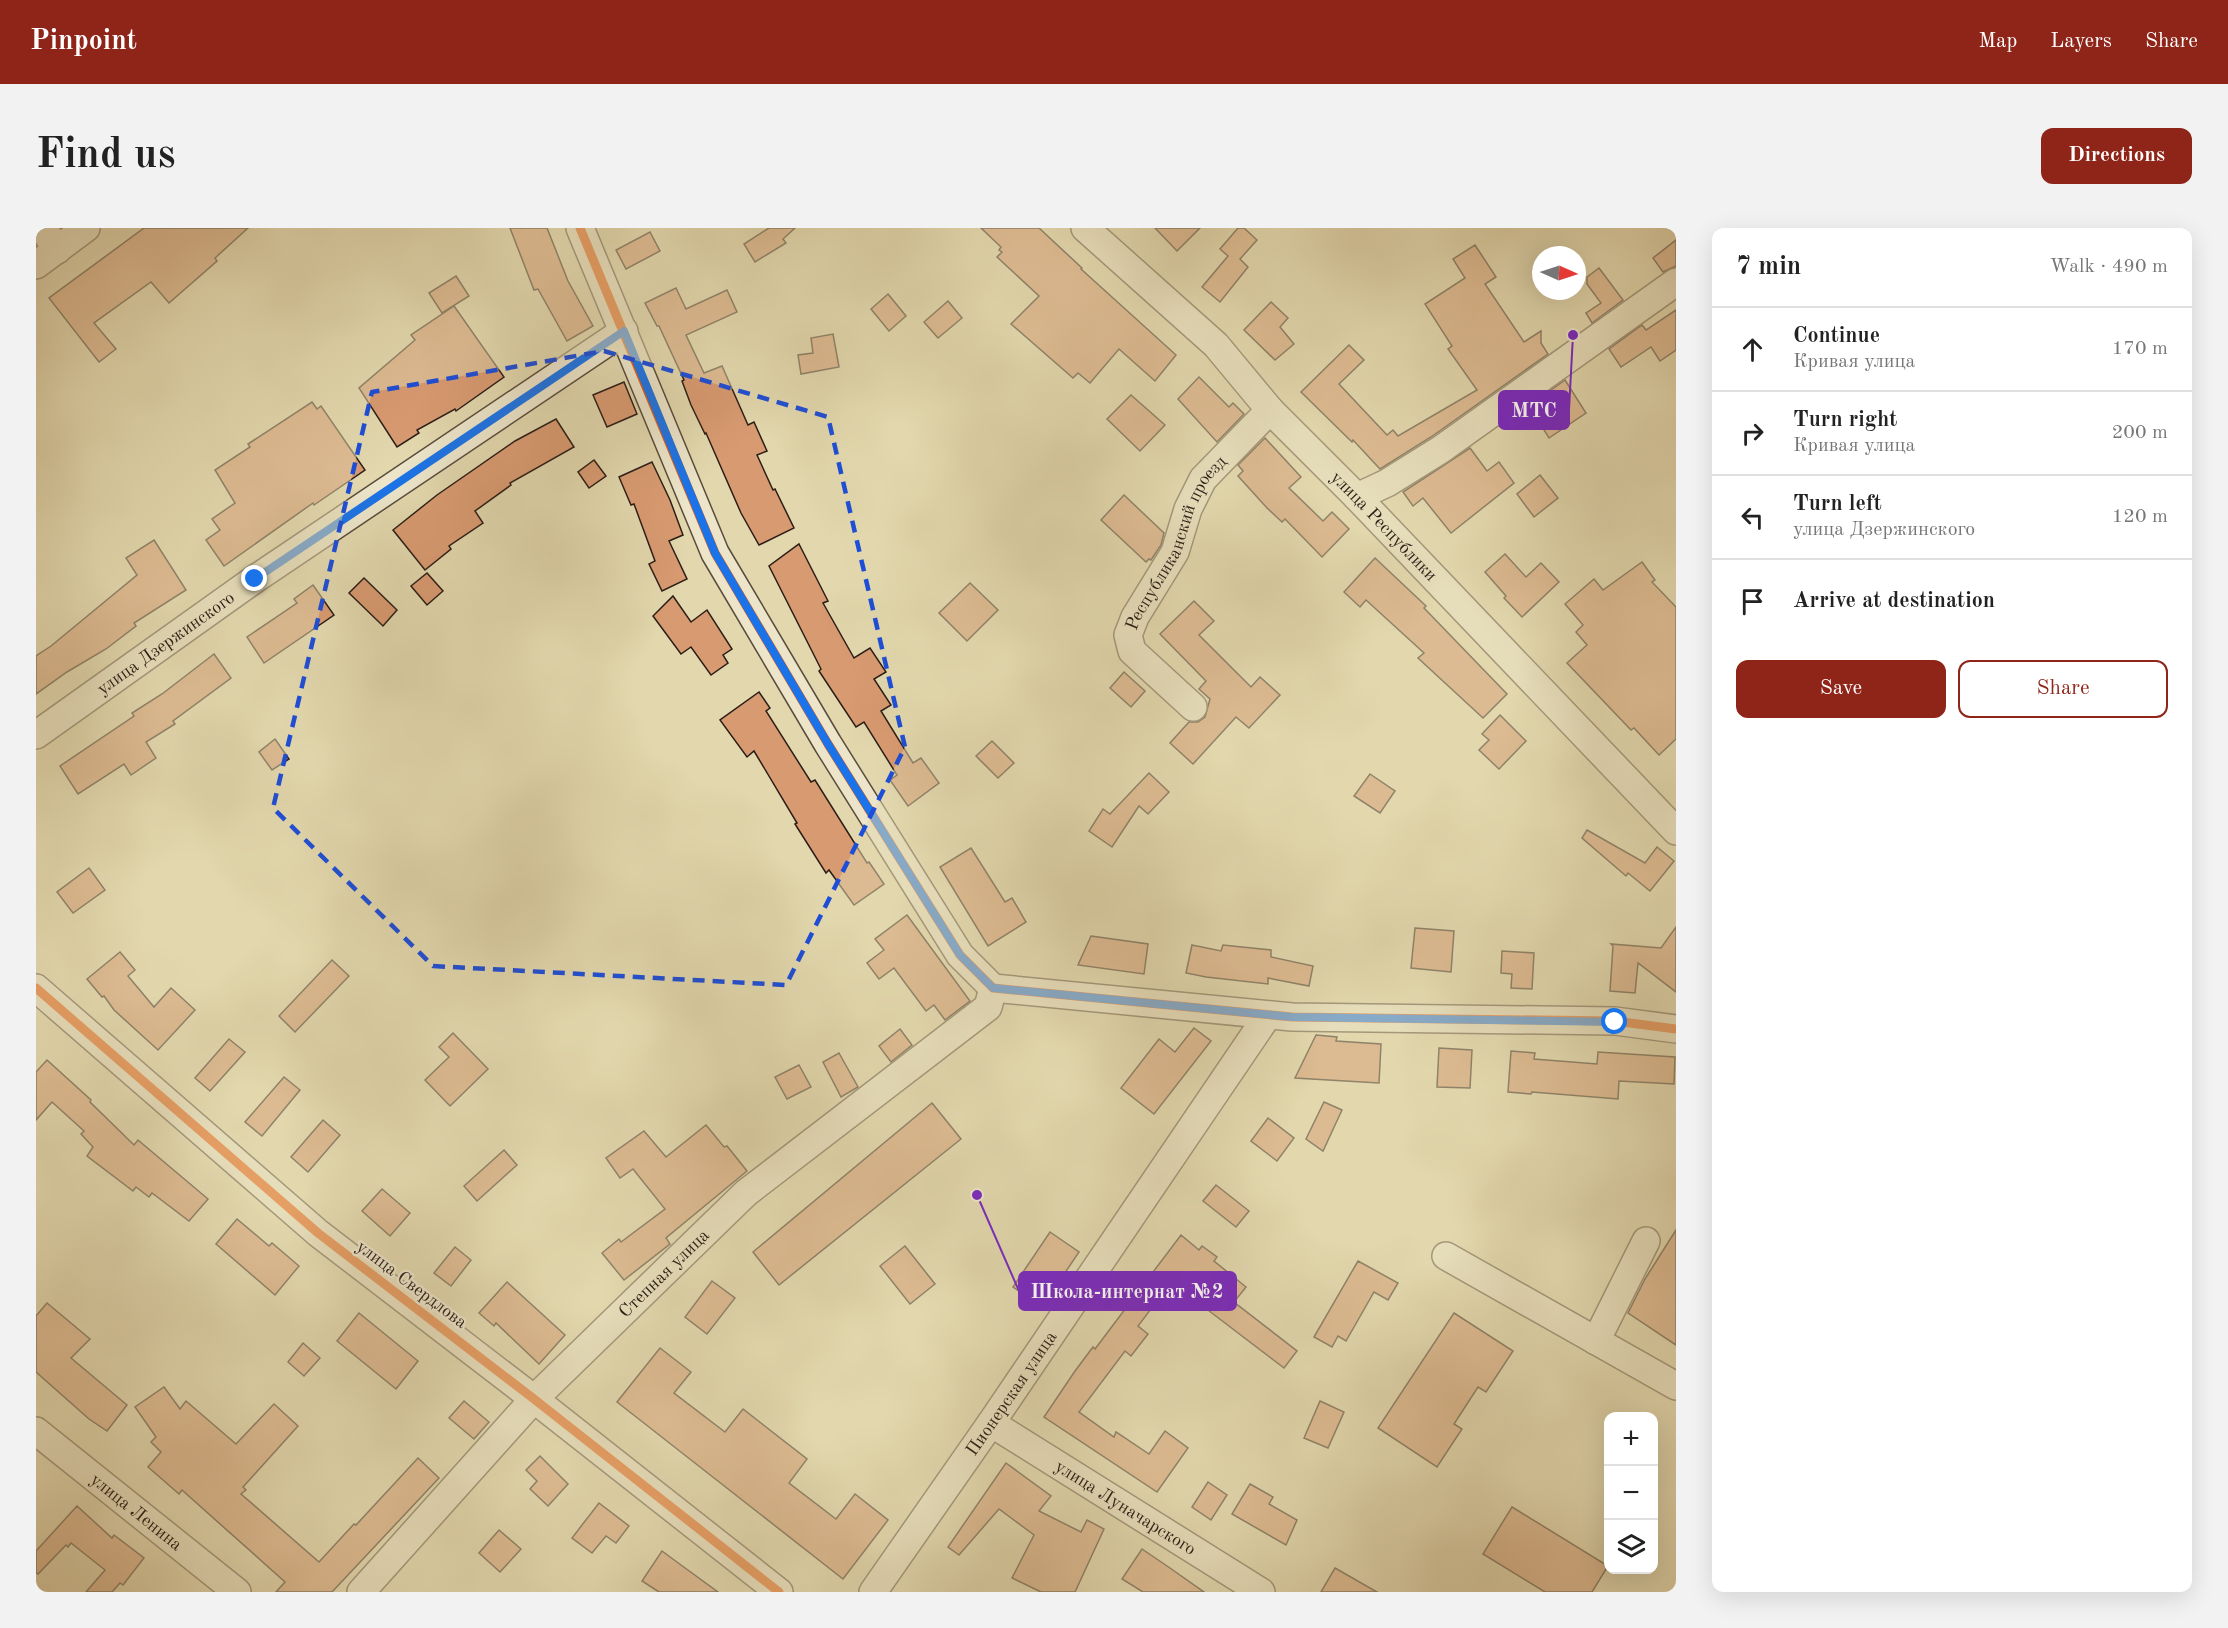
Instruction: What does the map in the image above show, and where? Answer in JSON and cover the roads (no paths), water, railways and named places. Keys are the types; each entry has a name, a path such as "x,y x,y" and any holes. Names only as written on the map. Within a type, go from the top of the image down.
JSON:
{"street":[{"path":"45,247 86,228"},
{"path":"580,228 715,553 828,744 960,955 993,988 1292,1017 1615,1022 1676,1029"},
{"name":"улица Республики","path":"1084,228 1216,345 1270,410 1357,497 1676,831"},
{"path":"1357,497 1387,483 1440,450 1674,287"},
{"name":"улица Дзержинского","path":"36,735 255,579 624,331"},
{"name":"Республиканский проезд","path":"1193,707 1132,651 1128,635 1135,617 1174,552 1188,509 1203,479 1270,410"},
{"name":"улица Свердлова","path":"36,988 318,1233 534,1398 779,1592"},
{"name":"Степная улица","path":"361,1592 534,1398 746,1193 988,1007 993,988"},
{"name":"Пионерская улица","path":"873,1592 991,1424 1268,1015"},
{"path":"1596,1341 1646,1241"},
{"path":"1446,1256 1676,1386"},
{"name":"улица Луначарского","path":"991,1424 1261,1592"},
{"name":"улица Ленина","path":"36,1431 237,1592"}],"place":[{"name":"МТС","path":"1573,335"},
{"name":"Школа-интернат №2","path":"977,1195"}]}
